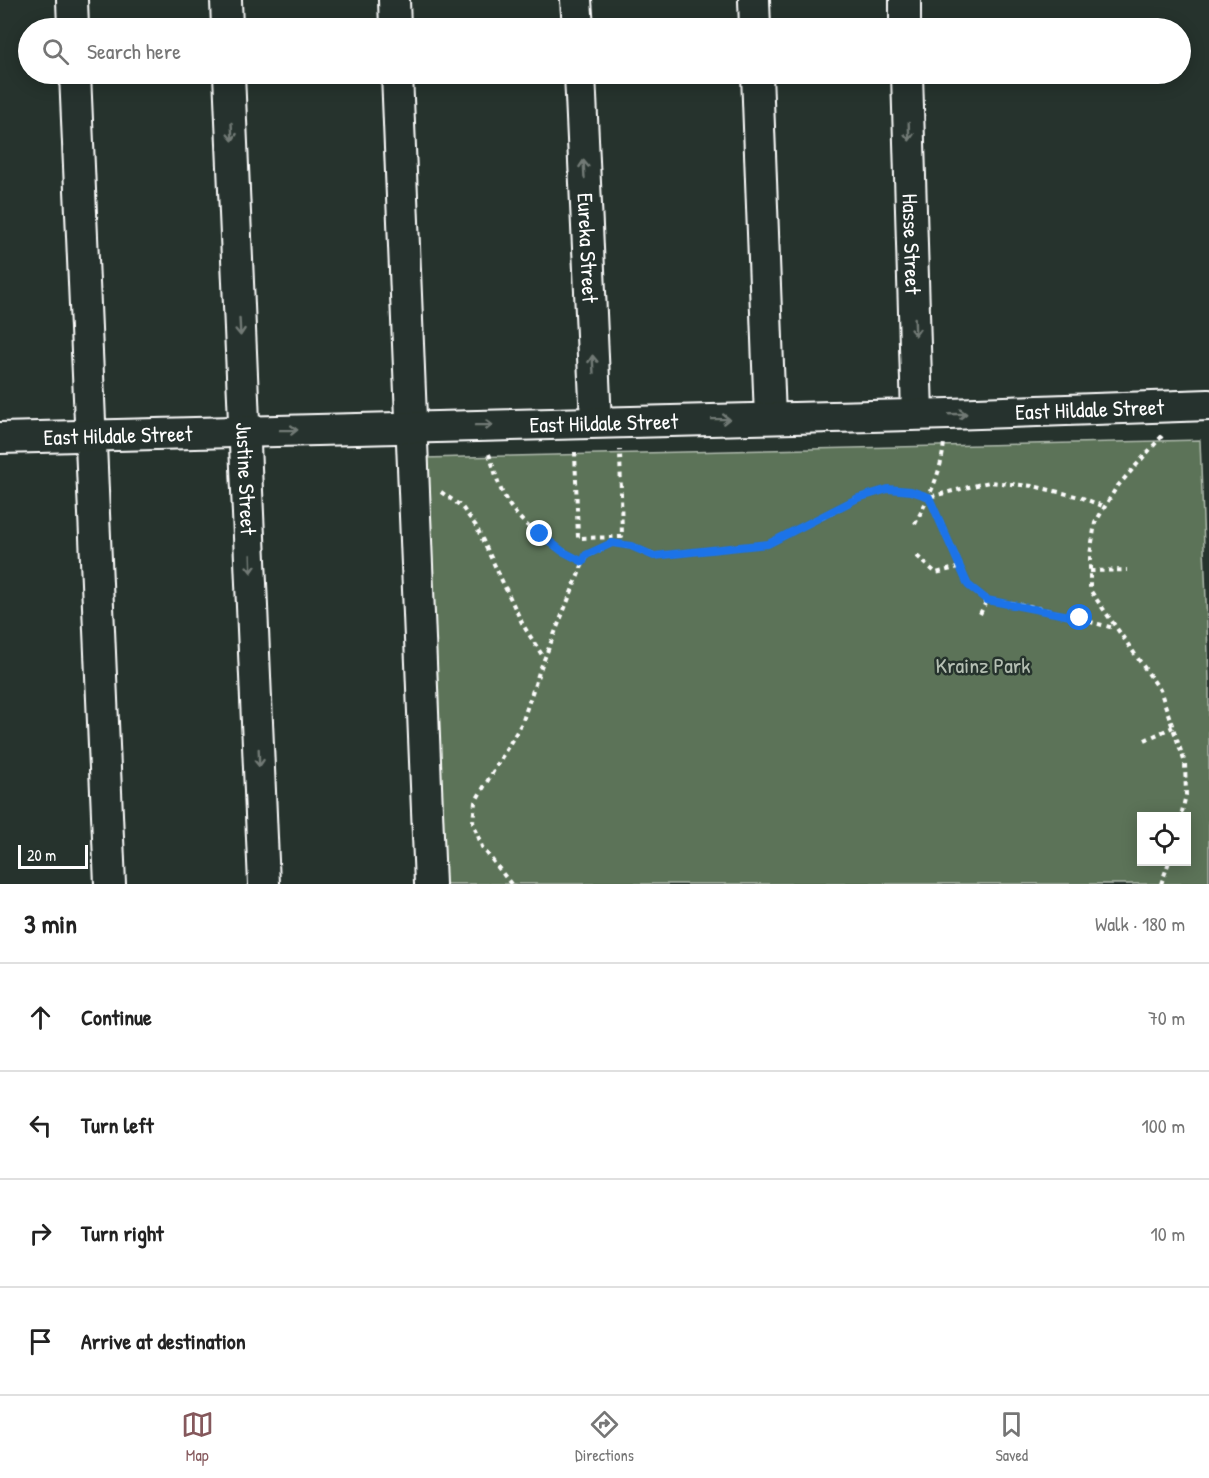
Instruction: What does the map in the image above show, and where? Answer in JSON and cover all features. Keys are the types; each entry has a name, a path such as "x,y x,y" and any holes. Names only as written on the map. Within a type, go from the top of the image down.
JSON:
{"street":[{"path":"72,0 73,18"},
{"path":"226,0 227,18"},
{"path":"394,0 395,18"},
{"path":"576,0 577,18"},
{"path":"754,0 755,18"},
{"path":"904,0 905,18"},
{"path":"75,84 110,884"},
{"name":"Justine Street","path":"229,84 264,884"},
{"path":"397,84 430,884"},
{"name":"Eureka Street","path":"580,84 596,422"},
{"path":"757,84 770,418"},
{"name":"Hasse Street","path":"907,84 917,414"},
{"name":"East Hildale Street","path":"0,438 1209,405"}],"path":[{"path":"915,524 943,463 945,431"},
{"path":"1162,436 1116,488 1095,523 1090,590 1160,690 1185,763 1186,795 1182,812"},
{"path":"575,452 578,538 622,537 620,450"},
{"path":"489,454 504,497 521,522 562,551 583,562"},
{"path":"511,884 482,847 473,822 475,802 522,723 544,658 586,555 612,543 631,546 654,556 768,544 858,498 888,489 911,491 929,497 989,482 1033,486 1080,497 1105,507"},
{"path":"435,483 441,492 461,506 476,526 523,625 544,658"},
{"path":"929,497 968,585 987,600 1029,606 1115,628"},
{"path":"611,537 612,543"},
{"path":"917,555 936,573 959,567"},
{"path":"1090,571 1127,570"},
{"path":"980,614 987,600"},
{"path":"1145,740 1173,728"},
{"path":"1161,884 1167,866"}],"green space":[{"name":"Krainz Park","path":"1200,440 1209,680 1209,884 442,884 425,458"}],"route":[{"path":"540,534 562,551 583,562 586,555 612,543 631,546 654,556 687,555 768,544 858,498 888,489 911,491 929,497 968,585 987,600 1029,606 1080,618"}]}
